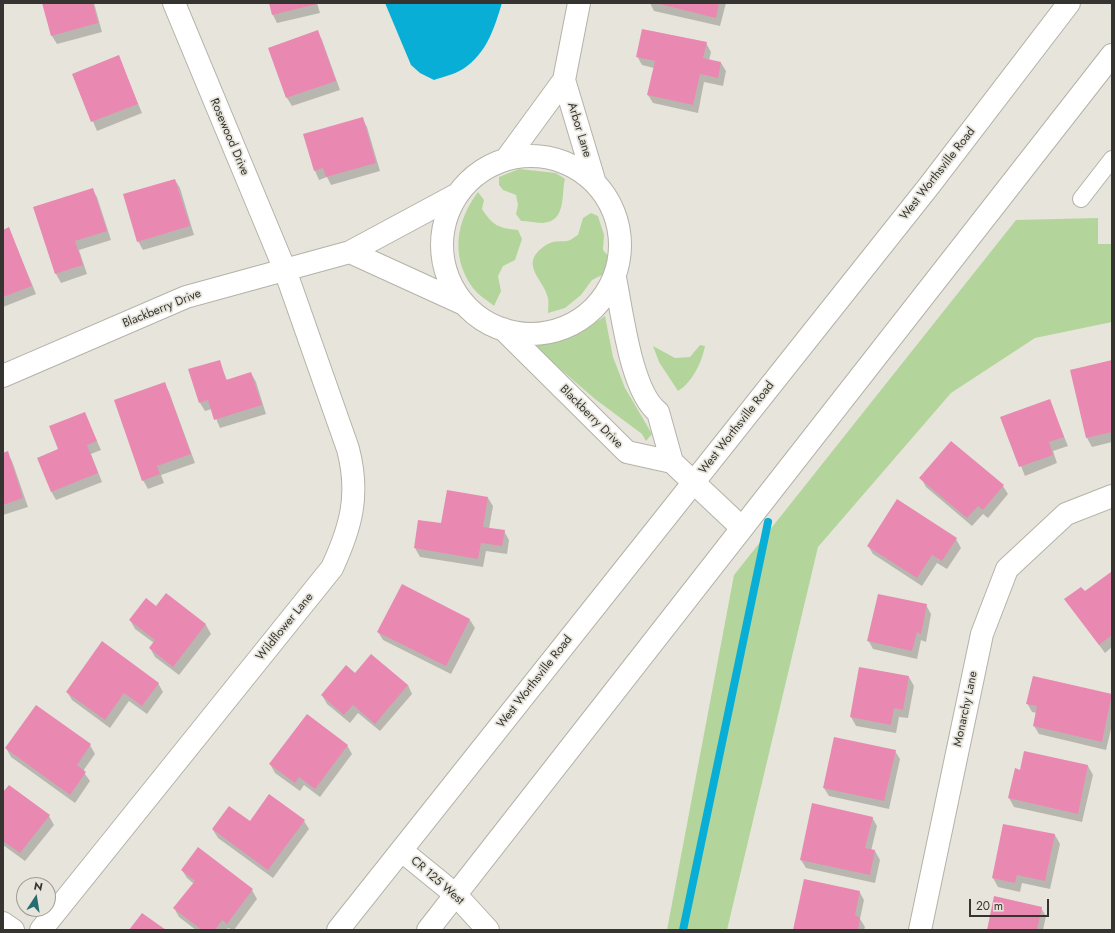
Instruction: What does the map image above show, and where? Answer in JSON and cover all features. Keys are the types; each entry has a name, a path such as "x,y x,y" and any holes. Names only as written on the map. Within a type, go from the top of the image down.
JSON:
{"street":[{"name":"Rosewood Drive","path":"174,3 285,270"},
{"name":"Arbor Lane","path":"507,158 564,80 579,3"},
{"name":"West Worthsville Road","path":"338,930 929,186 1069,3"},
{"path":"428,930 1112,55"},
{"name":"Arbor Lane","path":"564,80 594,180"},
{"name":"Blackberry Drive","path":"538,155 568,163 594,180 610,201 619,226 621,252 615,278 601,301 596,306 581,319 557,331 530,334 503,330 482,320 464,304 449,280 441,253 444,223 456,195 470,179 487,166 507,158 538,155"},
{"name":"Blackberry Drive","path":"3,376 186,297 350,252 456,195"},
{"name":"Blackberry Drive","path":"350,252 464,304"},
{"name":"Wildflower Lane","path":"41,930 332,568 346,535 352,513 352,467 285,270"},
{"name":"Blackberry Drive","path":"503,330 627,452 672,462 658,412 652,408 636,379 615,278"},
{"path":"672,462 742,528"},
{"name":"Monarchy Lane","path":"920,930 982,634 1007,569 1066,514 1112,496"},
{"name":"CR 125 West","path":"402,851 456,895 488,930"},
{"path":"3,923 13,930"}],"lane":[{"path":"1080,198 1112,159"}],"green space":[{"path":"519,169 556,173 565,179 562,206 556,217 551,221 543,223 521,221 516,214 518,205 516,195 503,190 499,185 499,177"},
{"path":"478,192 484,200 482,209 493,223 501,227 518,230 522,239 515,260 503,266 498,276 501,291 494,306 473,288 461,264 459,252 461,227 465,215"},
{"path":"591,213 598,216 604,235 603,250 618,267 592,280 581,295 565,308 548,313 548,298 546,291 535,272 533,265 534,259 538,252 549,243 568,241 578,235 583,218"},
{"path":"1098,218 1098,244 1112,244 1112,322 1035,338 951,393 818,547 727,930 667,930 734,575 1016,220"},
{"path":"605,316 613,357 625,388 652,434 646,441 642,434 595,399 537,349 538,345 551,342 563,328 583,331"},
{"path":"700,345 705,346 696,372 688,383 678,391 659,362 653,346 675,358 690,357"}],"water":[{"path":"385,3 502,3 488,40 478,56 460,71 434,80 420,73 411,65"}],"building":[{"path":"42,3 93,3 98,23 51,36"},
{"path":"269,3 317,3 317,4 272,15"},
{"path":"655,3 719,3 716,18"},
{"path":"642,29 707,42 703,58 721,62 718,78 700,74 693,105 647,95 655,61 636,57"},
{"path":"318,30 336,81 286,98 268,48"},
{"path":"119,55 138,104 91,122 72,74"},
{"path":"363,117 376,163 326,177 323,168 314,171 303,134"},
{"path":"175,179 190,226 137,242 123,194"},
{"path":"93,188 107,231 75,241 83,265 55,274 33,207"},
{"path":"9,227 32,286 3,297 3,230"},
{"path":"220,360 226,380 251,372 262,405 214,420 208,400 199,403 188,369"},
{"path":"1112,360 1112,432 1086,438 1070,370"},
{"path":"165,382 191,454 157,466 160,474 142,481 114,400"},
{"path":"1050,399 1064,437 1049,442 1053,455 1019,467 1000,417"},
{"path":"85,412 97,441 87,445 98,473 51,492 37,458 58,449 49,426"},
{"path":"951,441 1004,485 983,510 978,506 967,518 919,478"},
{"path":"8,451 23,498 3,505 3,453"},
{"path":"447,490 488,497 483,527 505,530 502,546 481,543 478,559 414,548 418,520 441,523"},
{"path":"897,499 957,538 942,561 932,555 917,578 867,546"},
{"path":"1111,572 1112,635 1099,645 1064,599 1081,587 1085,591"},
{"path":"402,584 470,619 446,666 377,632"},
{"path":"166,593 206,624 173,667 149,648 155,640 129,620 146,598 156,606"},
{"path":"878,594 927,604 921,634 917,632 912,651 867,641"},
{"path":"102,641 159,683 142,706 124,693 105,720 66,692"},
{"path":"371,654 408,685 375,724 353,705 344,715 321,695 346,665 355,673"},
{"path":"859,667 909,676 903,710 894,708 891,725 850,717"},
{"path":"1033,676 1112,694 1102,742 1033,726 1037,706 1026,704"},
{"path":"36,705 91,744 77,765 86,772 70,795 5,748"},
{"path":"307,714 348,745 315,789 299,777 295,783 269,764"},
{"path":"834,737 896,750 884,801 823,788"},
{"path":"1024,751 1088,765 1078,814 1008,798 1015,768 1020,770"},
{"path":"9,785 50,815 20,853 3,841 3,792"},
{"path":"269,794 305,820 268,870 212,829 229,806 250,821"},
{"path":"812,803 873,817 865,848 875,850 870,875 800,860"},
{"path":"1003,824 1055,834 1045,881 1017,875 1015,883 992,878"},
{"path":"198,847 253,889 227,924 222,920 215,930 202,930 173,908 195,881 181,870"},
{"path":"804,879 860,891 855,915 860,918 858,930 793,930"},
{"path":"994,896 1042,907 1037,930 987,930"},
{"path":"142,913 166,930 129,930"}],"waterway":[{"path":"683,930 768,522"}]}
